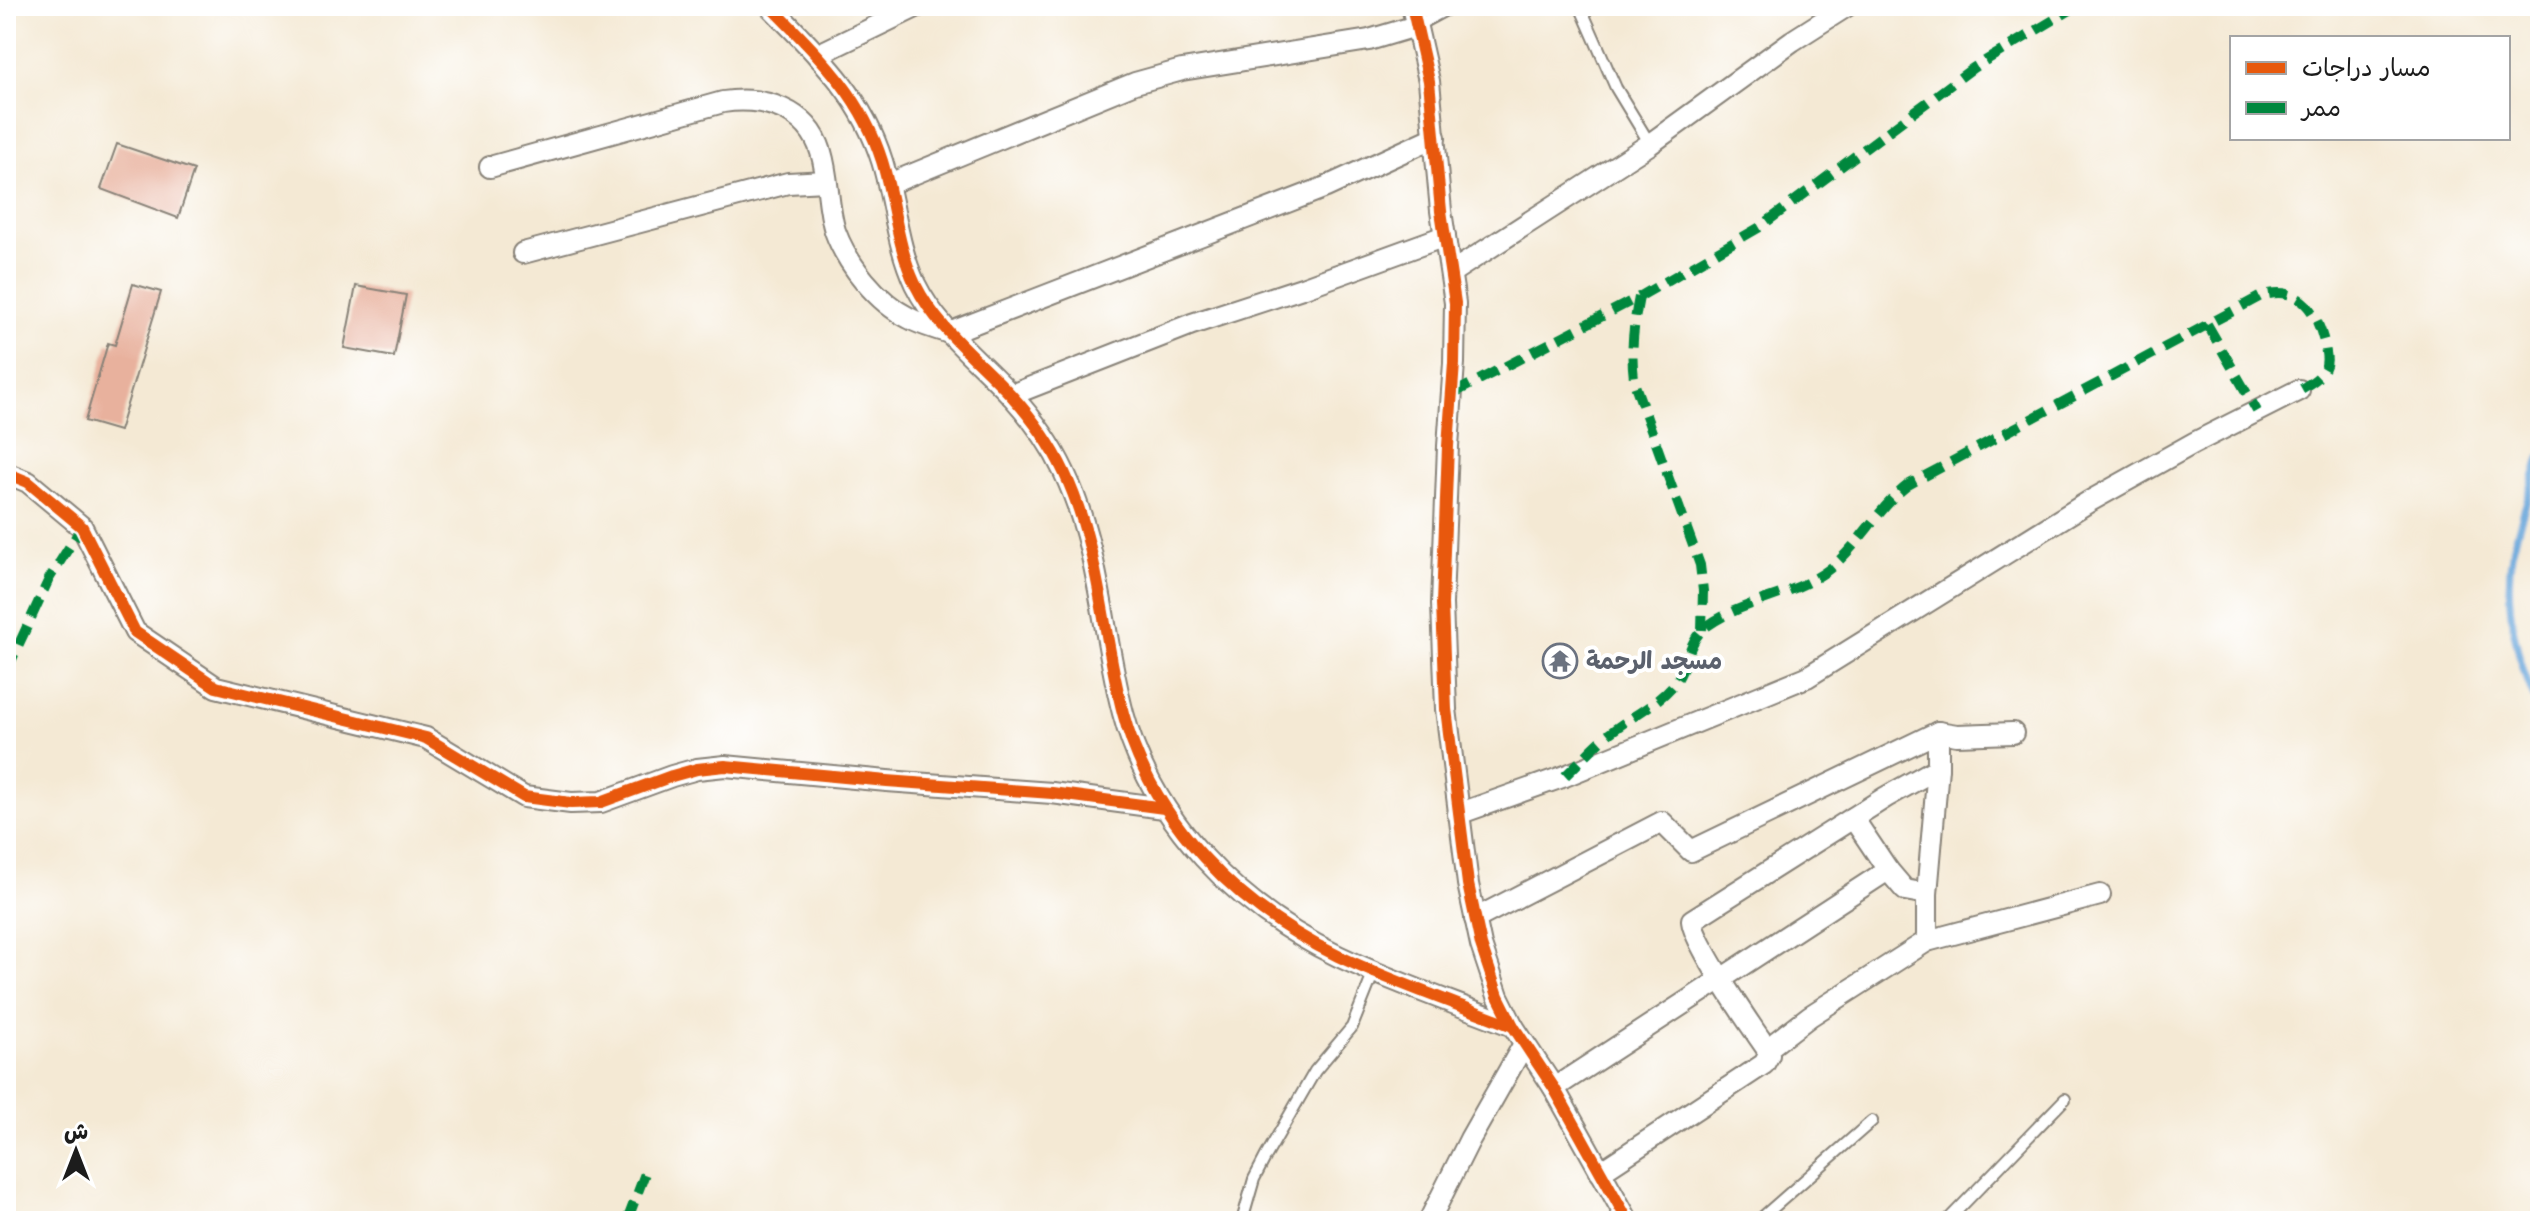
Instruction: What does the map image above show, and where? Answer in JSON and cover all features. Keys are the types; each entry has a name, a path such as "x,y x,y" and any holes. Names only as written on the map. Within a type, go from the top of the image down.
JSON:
{"street":[{"path":"770,6 850,92 862,113 889,184 897,236 917,288 949,333 1011,395 1047,442 1074,494 1091,551 1123,712 1140,761 1164,808 1213,867 1272,917 1304,938 1374,972 1513,1026"},
{"path":"817,55 918,6"},
{"path":"1452,272 1650,144 1792,41 1847,6"},
{"path":"889,184 1135,83 1182,70 1369,40 1414,16 1429,81 1445,236 1452,272 1455,333 1442,604 1446,709 1458,814 1475,919 1488,971 1513,1026 1554,1088 1628,1221"},
{"path":"490,167 723,102 754,100 784,109 810,128 822,153 831,217 841,245 872,288 905,317 949,333 1326,187 1435,137"},
{"path":"523,253 788,183 826,181"},
{"path":"1011,395 1192,324 1445,236"},
{"path":"1458,814 1580,770 1807,677 2090,501 2194,443 2299,390"},
{"path":"6,473 28,482 82,527 135,632 216,687 426,738 524,797 571,803 601,802 672,776 725,766 1052,793 1164,808"},
{"path":"1475,919 1662,822 1691,851 1938,732 1957,735 2013,733"},
{"path":"1927,941 1927,894 1938,768 1938,732"},
{"path":"1600,1172 1764,1064 1769,1055 1691,927 1692,920 1938,768"},
{"path":"1853,818 1905,890 1927,894"},
{"path":"1554,1088 1888,870"},
{"path":"1767,1049 1810,1016 1927,941 2100,895"},
{"path":"1429,1221 1470,1139 1524,1044"}],"lane":[{"path":"1414,16 1453,6"},
{"path":"1580,6 1616,88 1650,144"},
{"path":"1242,1221 1254,1179 1266,1156 1315,1071 1352,1027 1374,972"},
{"path":"1947,1221 2065,1099"},
{"path":"1758,1221 1872,1121"}],"building":[{"path":"117,144 194,170 178,218 101,189"},
{"path":"133,284 161,292 119,431 85,421 108,343 115,345"},
{"path":"356,286 406,295 394,357 344,348"}],"waterway":[{"path":"2540,458 2512,554 2509,593 2519,655 2540,711"}],"marked path":[{"path":"1452,394 1639,297 1760,227 1973,68 2077,6"},
{"path":"1565,776 1598,743 1670,688 1681,673 1700,632 1735,610 1799,586 1828,570 1908,485 2261,296 2275,293 2296,297 2312,312 2322,333 2327,358 2324,370 2313,382 2299,390"},
{"path":"1639,297 1633,341 1635,385 1700,565 1702,630"},
{"path":"2207,324 2257,411"},
{"path":"6,672 49,579 82,527"},
{"path":"627,1221 647,1168"}],"cycle path":[{"path":"770,6 836,77 862,115 882,161 909,269 924,300 946,329 1019,404 1059,462 1085,530 1116,683 1136,753 1177,825 1234,887 1301,936 1381,975 1513,1026"},
{"path":"1412,6 1429,81 1441,211 1455,303 1442,604 1446,709 1468,884 1481,945 1498,996 1513,1026 1554,1088 1628,1221"},
{"path":"6,473 28,482 82,527 135,632 216,687 426,738 524,797 571,803 601,802 672,776 725,766 1052,793 1164,808"}],"place":[{"name":"مسجد الرحمة","path":"1560,661"}]}
